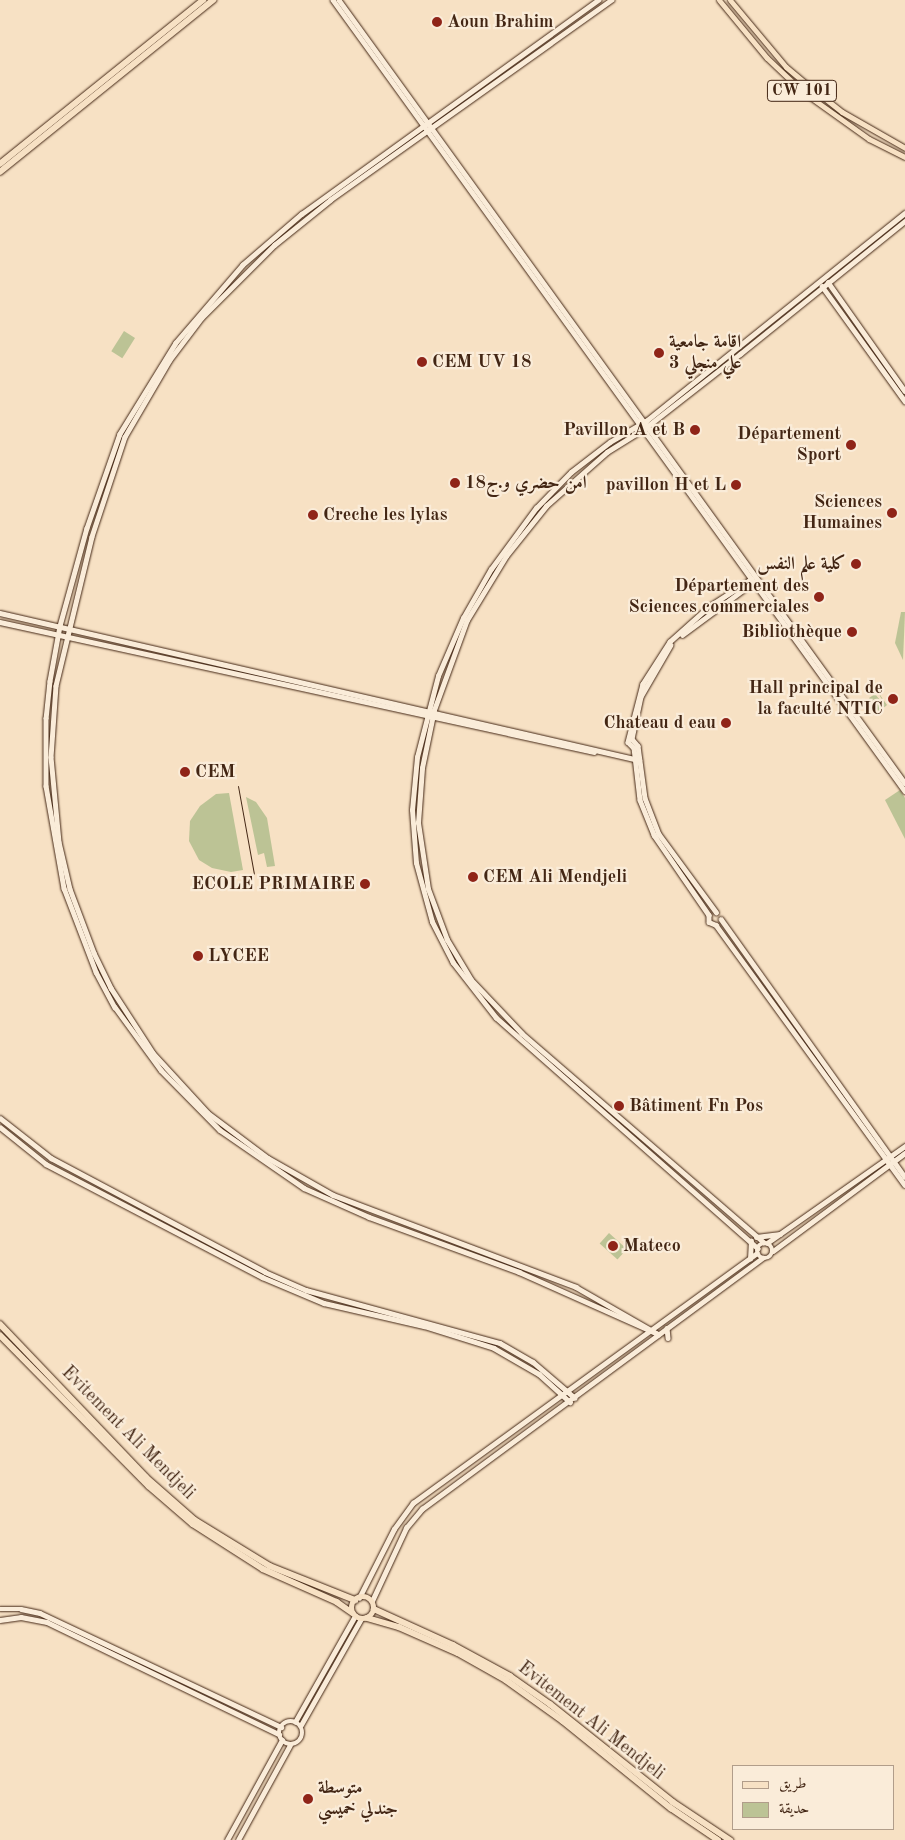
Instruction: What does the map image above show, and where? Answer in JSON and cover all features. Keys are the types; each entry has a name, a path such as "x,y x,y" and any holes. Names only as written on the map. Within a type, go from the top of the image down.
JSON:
{"highway":[{"path":"0,164 203,0"},
{"path":"0,172 213,0"},
{"name":"Evitement Ali Mendjeli","path":"0,1324 146,1477 196,1520 270,1566 357,1599 372,1602"},
{"name":"Evitement Ali Mendjeli","path":"0,1335 149,1486 193,1524 261,1568 337,1602 359,1617 399,1627 506,1680 564,1721 664,1802 718,1840"},
{"path":"357,1599 359,1617 374,1609 372,1602"},
{"name":"Evitement Ali Mendjeli","path":"374,1609 452,1645 510,1676 550,1704 672,1802 730,1840"}],"main road":[{"path":"333,0 751,581 905,791"},
{"path":"339,0 647,423 756,578 905,783"},
{"path":"599,0 429,124 328,194 273,237 220,290 176,343 120,434 87,528 60,626 46,718 48,804 64,888 96,972 137,1039 186,1098 220,1130 273,1170 338,1204 519,1272 651,1330"},
{"path":"612,0 428,133 331,200 275,245 202,318 170,360 140,408 118,455 66,635 52,729 55,814 70,889 98,962 111,988 153,1053 208,1113 268,1158 340,1198 576,1287 658,1334"},
{"name":"CW 101","path":"719,0 767,58 803,92 869,139 905,157"},
{"name":"CW 101","path":"730,0 786,67 842,112 905,148"},
{"path":"762,1258 751,1241 501,1022 453,963 432,922 421,888 412,836 413,784 438,676 463,618 513,537 571,472 610,442 642,427 905,213"},
{"path":"647,423 824,288 905,221"},
{"path":"878,236 882,240"},
{"path":"826,278 905,391"},
{"path":"820,283 905,401"},
{"path":"756,578 709,607 661,652 643,684 633,713 628,742 634,748 633,760 640,800 654,835 709,916 709,922 716,925 890,1160 905,1177"},
{"path":"751,581 701,618 660,660 641,697 632,739 638,746 645,798 658,834 716,912 890,1160 905,1185"},
{"path":"0,614 60,626 596,752 639,760"},
{"path":"0,622 430,713"},
{"path":"430,713 419,795 419,841 438,919 460,963 508,1021 773,1251"},
{"path":"709,916 716,912"},
{"path":"716,925 721,920"},
{"path":"0,1118 51,1158 264,1272 306,1290 500,1344 533,1362 569,1390 573,1400"},
{"path":"0,1127 46,1164 262,1277 324,1303 424,1326 494,1348 539,1374 573,1400"},
{"path":"372,1602 406,1528 422,1509 573,1400 658,1334 762,1258 769,1258 773,1251 890,1160 905,1146"},
{"path":"357,1599 394,1529 409,1507 478,1453 569,1390 750,1258 765,1243 784,1233 890,1160 905,1153"},
{"path":"338,1204 340,1198"},
{"path":"756,1237 784,1233"},
{"path":"750,1258 751,1241"},
{"path":"667,1328 668,1338"},
{"path":"0,1609 21,1608 40,1613 281,1727"},
{"path":"0,1620 21,1617 47,1622 279,1734 282,1740 290,1745"},
{"path":"295,1722 359,1617"},
{"path":"238,1840 290,1745 302,1739 301,1725 359,1617"},
{"path":"279,1734 281,1727 286,1722 295,1722 301,1725"},
{"path":"228,1840 282,1740"}],"green space":[{"path":"124,331 135,338 122,358 111,351"},
{"path":"901,612 905,612 903,660 895,643"},
{"path":"878,692 887,705 879,712 869,698 875,694 885,706"},
{"path":"900,790 905,798 905,839 885,800"},
{"path":"229,793 243,870 231,872 212,868 199,860 189,841 190,821 200,806 216,794"},
{"path":"246,797 256,802 267,818 275,866 267,867 264,853 258,855"},
{"name":"Mateco","path":"609,1233 627,1249 617,1259 600,1243"}],"tram line":[{"path":"238,786 254,874"}],"place":[{"name":"Aoun Brahim","path":"437,22"},
{"name":"اقامة جامعية علي منجلي 3","path":"659,353"},
{"name":"CEM UV 18","path":"422,362"},
{"name":"Pavillon A et B","path":"695,430"},
{"name":"Département Sport","path":"851,445"},
{"name":"امن حضري و.ج18","path":"455,483"},
{"name":"pavillon H et L","path":"736,485"},
{"name":"Sciences Humaines","path":"892,513"},
{"name":"Creche les lylas","path":"313,515"},
{"name":"كلية علم النفس","path":"856,564"},
{"name":"Département des Sciences commerciales","path":"819,597"},
{"name":"Bibliothèque","path":"852,632"},
{"name":"Hall principal de la faculté NTIC","path":"893,699"},
{"name":"Chateau d eau","path":"726,723"},
{"name":"CEM","path":"185,772"},
{"name":"CEM Ali Mendjeli","path":"473,877"},
{"name":"ECOLE PRIMAIRE","path":"365,884"},
{"name":"LYCEE","path":"198,956"},
{"name":"Bâtiment Fn Pos","path":"619,1106"},
{"name":"Mateco","path":"613,1246"},
{"name":"متوسطة جندلي خميسي","path":"308,1799"}]}
